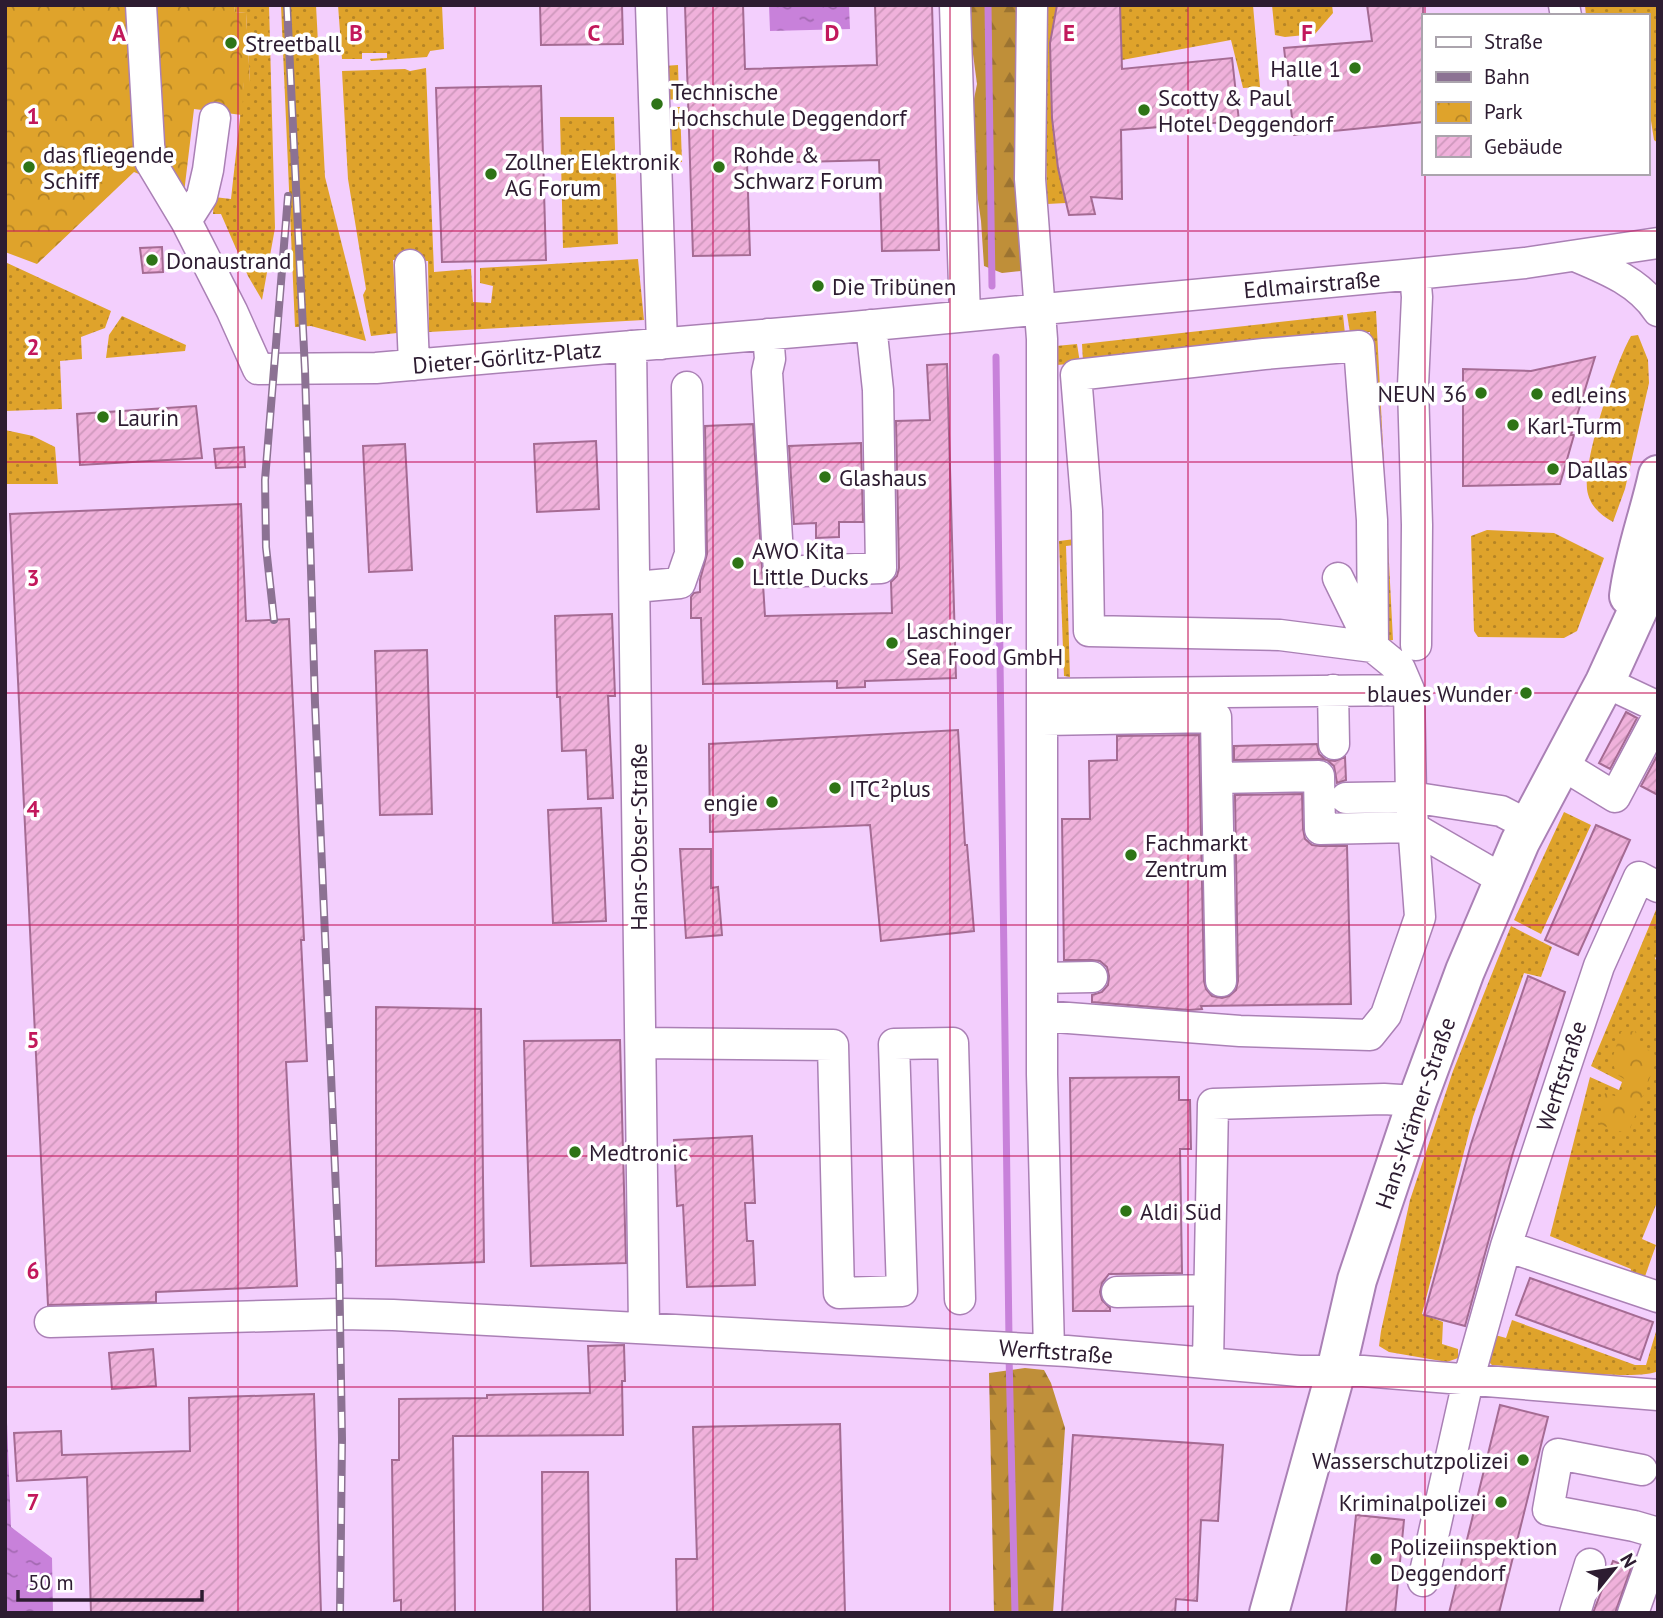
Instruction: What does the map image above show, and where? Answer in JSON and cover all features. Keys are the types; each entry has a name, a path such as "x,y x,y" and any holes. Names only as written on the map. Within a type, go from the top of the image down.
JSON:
{"main road":[{"name":"Hans-Krämer-Straße","path":"1624,637 1633,569 1653,518 1658,475"},
{"name":"Hans-Krämer-Straße","path":"1269,1613 1336,1371 1357,1280 1417,1101 1465,971 1502,879 1605,682 1658,566"}],"street":[{"name":"Dieter-Görlitz-Platz","path":"141,5 150,160 186,221 258,369 376,368 965,316"},
{"path":"651,5 662,344"},
{"path":"955,5 965,316"},
{"path":"1032,5 1030,179 1041,309 1045,1350"},
{"path":"186,221 202,195 215,118"},
{"name":"Edlmairstraße","path":"965,316 1415,274 1574,256 1658,243"},
{"path":"1574,256 1633,285 1648,296 1658,311"},
{"path":"410,265 414,365"},
{"path":"1415,274 1417,297 1413,386 1417,525 1416,645"},
{"path":"768,334 768,395 779,572 881,568 878,390 871,325"},
{"name":"Hans-Obser-Straße","path":"631,346 644,1328"},
{"path":"1359,346 1371,520 1373,647 1280,635 1089,631 1087,511 1076,375 1359,346"},
{"path":"635,587 680,583 690,554 687,387"},
{"path":"1042,511 1087,511"},
{"path":"1042,1016 1240,1031 1370,1035 1386,1015 1420,917 1412,812 1409,690 1400,668 1373,647 1338,578"},
{"path":"1605,682 1658,707"},
{"path":"1043,707 1333,690 1409,690"},
{"path":"1333,690 1334,744"},
{"path":"1043,707 1216,717 1221,981"},
{"path":"1561,764 1615,797 1658,716"},
{"path":"1217,778 1319,776 1320,829 1412,812 1502,879"},
{"path":"1346,798 1412,812 1454,816 1524,833"},
{"name":"Werftstraße","path":"1468,1381 1506,1246 1599,966 1639,877 1658,887"},
{"path":"1042,978 1092,977"},
{"path":"641,1043 833,1045 839,1293 902,1291 894,1044 953,1043 960,1299"},
{"path":"1208,1363 1213,1104 1384,1099 1417,1101"},
{"path":"1506,1246 1658,1297"},
{"path":"1117,1292 1209,1290"},
{"name":"Werftstraße","path":"50,1322 340,1314 1045,1350 1299,1371 1363,1371 1658,1395"},
{"path":"1423,1581 1468,1381"},
{"path":"1642,1470 1558,1454 1548,1510 1658,1533"},
{"path":"1633,1613 1658,1543"},
{"path":"1575,1613 1590,1564"}],"green space":[{"path":"5,5 234,5 235,12 246,13 250,82 244,82 242,115 194,109 184,193 134,172 37,264 5,252"},
{"path":"234,5 269,5 275,228 262,300 248,276 221,214 213,214 214,197 231,199 244,81 250,82 246,13 235,12"},
{"path":"281,5 316,5 325,177 366,341 311,326 295,327"},
{"path":"338,5 442,5 444,49 430,51 427,57 371,61 370,59 387,58 387,53 362,53 362,59 342,59"},
{"path":"969,5 1017,5 1021,43 1016,76 1023,112 1031,270 1002,273 984,266 981,221 968,129 977,84"},
{"path":"1043,5 1057,5 1051,54 1051,104 1056,154 1066,203 1047,204"},
{"path":"1120,5 1253,5 1260,87 1243,88 1231,40 1122,60"},
{"path":"1272,5 1332,5 1333,13 1315,34 1285,37 1275,35"},
{"path":"1585,5 1658,5 1658,143 1654,140 1649,108 1649,14 1586,14"},
{"path":"678,65 679,99 664,100 663,66"},
{"path":"426,68 434,272 471,269 473,302 491,303 493,286 480,283 480,268 638,259 644,320 429,332 428,261 393,260 397,333 371,336 348,179 342,71 410,71"},
{"path":"664,107 680,107 682,162 666,163"},
{"path":"560,117 614,117 618,244 563,248"},
{"path":"5,262 111,311 105,328 81,337 82,359 60,361 62,409 5,411"},
{"path":"1376,311 1393,640 1381,642 1370,332 1350,333 1347,314"},
{"path":"1343,315 1345,334 1083,361 1082,344"},
{"path":"122,316 186,345 185,351 106,358 109,335"},
{"path":"1638,335 1648,360 1649,383 1625,489 1613,522 1600,513 1590,500 1587,474 1595,434 1609,388 1631,336"},
{"path":"1077,344 1080,363 1057,365 1056,346"},
{"path":"5,430 33,436 55,447 58,484 5,484"},
{"path":"1487,530 1554,533 1604,558 1577,631 1564,638 1478,637 1474,631 1471,536"},
{"path":"1075,539 1075,545 1066,546 1070,677 1064,676 1059,541"},
{"path":"1564,812 1591,825 1541,934 1514,920"},
{"path":"1658,905 1658,951 1655,959 1658,961 1658,1200 1642,1239 1656,1245 1642,1285 1629,1281 1631,1269 1550,1236 1590,1077 1619,1090 1622,1082 1591,1066"},
{"path":"1511,926 1552,947 1541,977 1524,973 1473,1117 1422,1314 1443,1322 1442,1344 1458,1349 1458,1358 1447,1362 1389,1352 1379,1346 1381,1331 1410,1200 1453,1071"},
{"path":"1635,1031 1641,1047 1654,1052 1656,1062 1628,1134 1598,1124 1605,1093 1618,1097 1626,1080 1616,1074 1612,1059 1621,1032"},
{"path":"1512,1320 1635,1365 1646,1365 1658,1325 1658,1371 1628,1375 1492,1365 1486,1359 1488,1333 1506,1338"},
{"path":"1025,1368 1044,1370 1051,1383 1065,1428 1053,1613 994,1613 989,1373"}],"water":[{"path":"769,5 849,5 850,29 770,31"},
{"path":"5,1370 11,1527 52,1558 53,1613 5,1613"}],"building":[{"path":"540,5 622,5 623,44 541,45"},
{"path":"685,5 743,5 745,69 877,65 875,5 932,5 939,250 882,251 879,160 747,163 750,255 693,256"},
{"name":"Scotty & Paul Hotel Deggendorf","path":"1057,5 1120,5 1122,69 1232,58 1239,121 1121,130 1122,199 1091,197 1095,214 1069,215 1058,168 1052,118 1050,43"},
{"name":"Halle 1","path":"1367,5 1423,5 1422,122 1294,135 1284,48 1372,41"},
{"name":"Zollner Elektronik AG Forum","path":"541,86 546,260 442,262 436,88"},
{"name":"Donaustrand","path":"162,247 163,272 143,273 140,248"},
{"name":"Karl-Turm","path":"1595,357 1571,435 1574,435 1560,484 1463,486 1463,369 1531,371"},
{"path":"947,364 956,678 865,681 865,687 837,688 837,681 703,684 701,618 691,618 691,597 700,592 700,580 707,554 705,426 753,424 765,616 892,613 891,582 897,576 899,568 896,421 930,420 927,365"},
{"path":"196,406 202,458 80,465 77,414"},
{"path":"596,441 599,509 537,512 534,444"},
{"name":"Glashaus","path":"861,443 863,522 839,522 839,537 816,538 816,523 794,524 789,446"},
{"path":"405,444 412,570 369,572 363,446"},
{"path":"244,447 245,467 216,468 214,449"},
{"path":"241,504 246,621 289,619 307,1061 286,1062 297,1286 156,1292 156,1302 48,1305 10,514"},
{"path":"612,614 615,696 608,696 613,798 588,799 586,750 562,751 560,697 557,697 555,616"},
{"path":"427,650 432,814 380,815 375,651"},
{"path":"1626,712 1637,718 1610,769 1599,763"},
{"name":"ITC²plus","path":"958,730 965,845 974,931 881,941 870,825 710,832 709,744"},
{"path":"1199,735 1206,989 1212,996 1222,998 1236,990 1238,981 1235,795 1302,794 1305,839 1312,845 1347,846 1351,1004 1201,1006 1202,1009 1189,1010 1092,1002 1092,995 1102,992 1108,985 1107,967 1100,961 1064,960 1062,819 1090,819 1089,761 1117,760 1117,736"},
{"path":"1317,744 1319,754 1326,760 1234,760 1234,746"},
{"path":"1658,754 1658,795 1641,786"},
{"path":"1345,757 1346,780 1337,783 1334,766 1327,760 1335,761"},
{"path":"601,808 606,921 553,923 548,810"},
{"path":"1596,825 1630,840 1578,955 1545,940"},
{"path":"680,849 711,849 711,888 718,887 722,935 686,938"},
{"path":"1528,976 1565,992 1512,1156 1465,1326 1424,1315 1471,1144"},
{"path":"376,1007 481,1009 484,1262 376,1266"},
{"name":"Medtronic","path":"620,1040 626,1263 531,1266 524,1041"},
{"name":"Aldi Süd","path":"1179,1077 1179,1100 1190,1100 1191,1149 1180,1149 1182,1273 1109,1274 1102,1283 1100,1292 1110,1311 1073,1311 1070,1078"},
{"path":"752,1136 755,1203 745,1203 747,1241 753,1241 755,1285 687,1287 683,1205 677,1206 674,1140"},
{"path":"1530,1278 1653,1322 1640,1360 1516,1315"},
{"path":"624,1345 623,1435 453,1436 455,1613 401,1613 401,1600 394,1601 392,1460 399,1460 399,1399 590,1393 588,1346"},
{"path":"153,1349 156,1386 112,1389 109,1353"},
{"path":"314,1394 321,1613 91,1613 87,1477 17,1481 14,1433 61,1431 62,1455 190,1451 189,1398"},
{"name":"Kriminalpolizei","path":"1500,1405 1548,1417 1499,1613 1449,1613"},
{"path":"840,1424 845,1613 677,1613 676,1559 697,1559 693,1427"},
{"path":"1073,1435 1223,1445 1218,1521 1201,1520 1197,1601 1176,1599 1175,1613 1062,1613"},
{"path":"542,1472 588,1472 590,1613 543,1613"},
{"name":"Polizeiinspektion Deggendorf","path":"1356,1515 1404,1520 1395,1613 1346,1613"},
{"path":"1613,1561 1631,1568 1615,1613 1593,1613"}],"waterway":[{"path":"988,5 992,286"},
{"path":"996,357 1009,1340"},
{"path":"1009,1355 1015,1613"}],"railway":[{"path":"287,5 305,370 315,703 339,1261 342,1439 340,1613"},
{"path":"274,620 266,547 265,480 288,196"}],"place":[{"name":"Streetball","path":"231,43"},
{"name":"Halle 1","path":"1355,68"},
{"name":"Technische Hochschule Deggendorf","path":"657,104"},
{"name":"Scotty & Paul Hotel Deggendorf","path":"1144,110"},
{"name":"das fliegende Schiff","path":"29,167"},
{"name":"Rohde & Schwarz Forum","path":"719,167"},
{"name":"Zollner Elektronik AG Forum","path":"491,174"},
{"name":"Donaustrand","path":"152,260"},
{"name":"Die Tribünen","path":"818,286"},
{"name":"NEUN 36","path":"1481,393"},
{"name":"edl.eins","path":"1537,394"},
{"name":"Laurin","path":"103,417"},
{"name":"Karl-Turm","path":"1513,425"},
{"name":"Dallas","path":"1553,469"},
{"name":"Glashaus","path":"825,477"},
{"name":"AWO Kita Little Ducks","path":"738,563"},
{"name":"Laschinger Sea Food GmbH","path":"892,643"},
{"name":"blaues Wunder","path":"1526,693"},
{"name":"ITC²plus","path":"835,788"},
{"name":"engie","path":"772,802"},
{"name":"Fachmarkt Zentrum","path":"1131,855"},
{"name":"Medtronic","path":"575,1152"},
{"name":"Aldi Süd","path":"1126,1211"},
{"name":"Wasserschutzpolizei","path":"1523,1460"},
{"name":"Kriminalpolizei","path":"1501,1502"},
{"name":"Polizeiinspektion Deggendorf","path":"1376,1559"}]}
